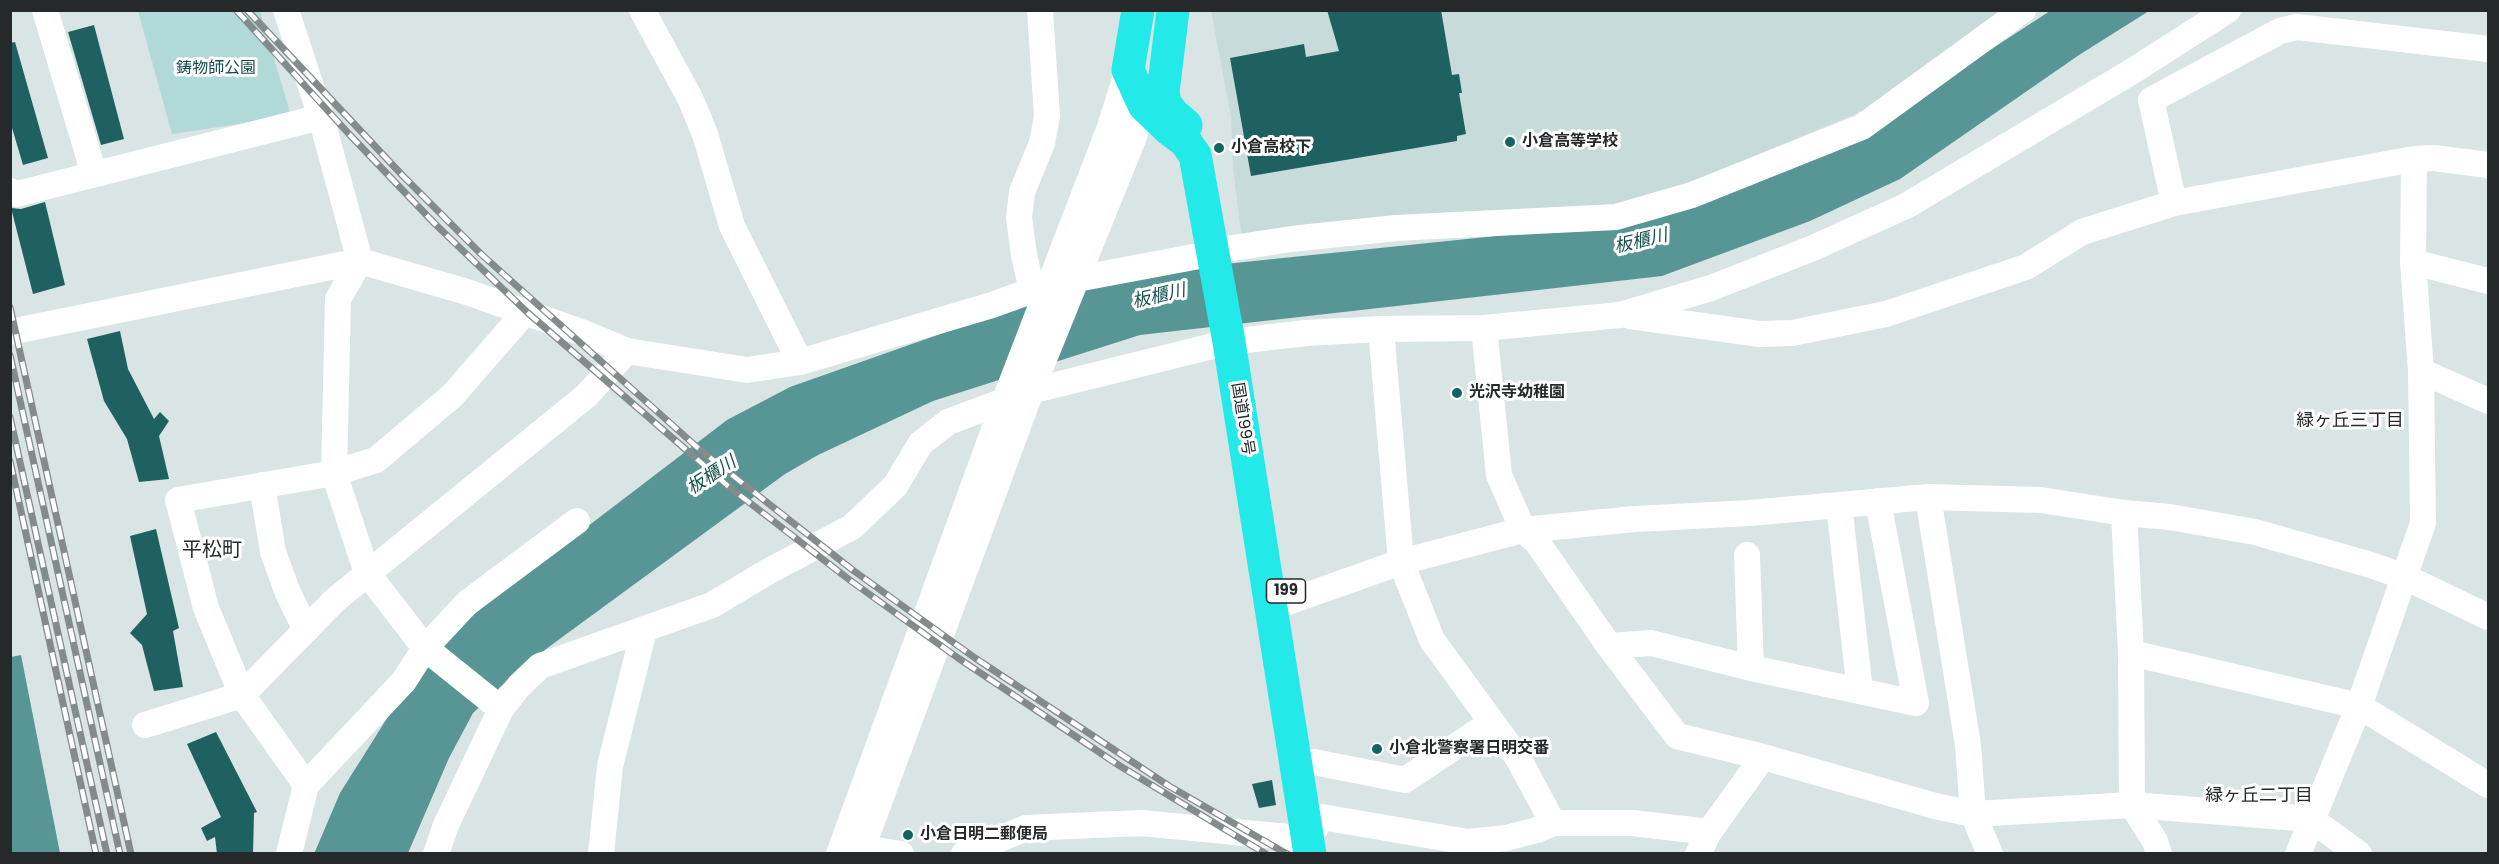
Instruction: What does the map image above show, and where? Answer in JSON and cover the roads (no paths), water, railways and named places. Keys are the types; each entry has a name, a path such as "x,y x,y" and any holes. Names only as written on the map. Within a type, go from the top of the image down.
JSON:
{"highway":[{"path":"1128,70 1138,10"},
{"path":"1158,10 1151,76 1162,116"},
{"name":"国道199号","path":"1162,116 1173,10"},
{"name":"国道199号","path":"1128,70 1195,155 1222,256 1317,841"},
{"name":"国道199号","path":"1235,336 1288,602 1314,762 1317,841"}],"street":[{"path":"45,10 94,174"},
{"path":"286,10 321,117 360,261 338,299 334,473 367,573 428,650 495,703"},
{"path":"642,10 690,98 705,134 732,226 800,362"},
{"path":"1040,10 1047,116 1042,143 1022,192 1019,218 1024,255 1056,287"},
{"path":"10,332 360,261 467,291 627,351 747,370 800,362 1056,287 1222,256 1291,239 1396,228 1616,216 1692,195 1862,127 2023,10"},
{"path":"436,854 495,703 519,686 540,666 712,605 769,571 852,527 895,486 921,443 948,422 1022,387 1235,336 1381,329 1484,328 1620,315 1711,288 1814,248 1905,206 2131,72 2228,10"},
{"path":"2174,203 2151,100 2280,31 2297,27 2488,49"},
{"path":"901,854 850,850 1022,387 1128,70"},
{"path":"1109,130 1119,115 1131,108 1162,116"},
{"path":"1056,287 1133,138 1162,116"},
{"path":"10,191 17,194 321,117"},
{"path":"1620,315 1760,334 1792,333 1886,314 2026,267 2082,232 2174,203 2414,159 2434,158 2488,165"},
{"path":"2298,854 2359,706 2423,523 2421,371 2413,262 2414,159"},
{"path":"2413,262 2488,282"},
{"path":"306,785 242,694 206,608 178,500 334,473 376,460 453,395 525,312"},
{"path":"1484,328 1498,475 1523,530 1537,542 1609,646 1677,736 1763,757 1935,806 1973,814 2132,805 2312,819 2359,854"},
{"path":"1381,329 1401,562 1432,640 1518,758 1553,823"},
{"path":"145,725 242,694 335,600 586,396 627,351"},
{"path":"2421,371 2488,401"},
{"path":"262,486 273,552 288,593 306,630"},
{"path":"1288,602 1401,562 1523,530 1635,519 1928,497 2041,500 2124,513 2170,517 2255,532 2405,577 2488,617"},
{"path":"1928,497 1968,745 1973,814 1990,854"},
{"path":"1609,646 1651,643 1751,668 1916,703 1878,501"},
{"path":"1839,505 1860,691"},
{"path":"2124,513 2131,652 2132,805 2155,841 2159,854"},
{"path":"289,854 306,785 404,681 467,603 576,520"},
{"path":"1747,555 1751,668"},
{"path":"601,854 610,766 644,630"},
{"path":"2131,652 2359,706 2488,784"},
{"path":"1314,762 1405,780 1492,722"},
{"path":"964,854 1026,828 1141,824 1317,841 1468,842 1506,838 1537,830 1553,823 1633,823 1703,843 1763,757"}],"water":[{"name":"板櫃川","path":"2050,11 2149,11 2079,55 1900,179 1810,221 1662,276 1140,335 933,401 818,455 785,474 519,669 473,713 449,758 408,853 314,854 340,793 413,677 454,633 482,607 727,420 790,387 1014,308 1167,270 1554,230 1637,219 1973,61"},
{"path":"21,655 60,853 11,853 11,657"}],"railway":[{"path":"236,10 434,223 528,313 728,486 851,581 958,658 1120,766 1266,854"},
{"path":"247,10 403,176 481,254 698,448 854,571 975,658 1169,786 1287,854"},
{"path":"10,307 131,854"},
{"path":"10,355 120,854"},
{"path":"10,417 107,854"},
{"path":"10,461 96,854"}],"place":[{"name":"小倉高等学校","path":"1510,142"},
{"name":"小倉高校下","path":"1219,148"},
{"name":"光沢寺幼稚園","path":"1457,393"},
{"name":"小倉北警察署日明交番","path":"1377,749"},
{"name":"小倉日明二郵便局","path":"908,835"}],"district":[{"name":"緑ヶ丘三丁目","path":"2350,421"},
{"name":"平松町","path":"212,551"},
{"name":"緑ヶ丘二丁目","path":"2259,796"}],"park label":[{"name":"鋳物師公園","path":"216,69"}]}
